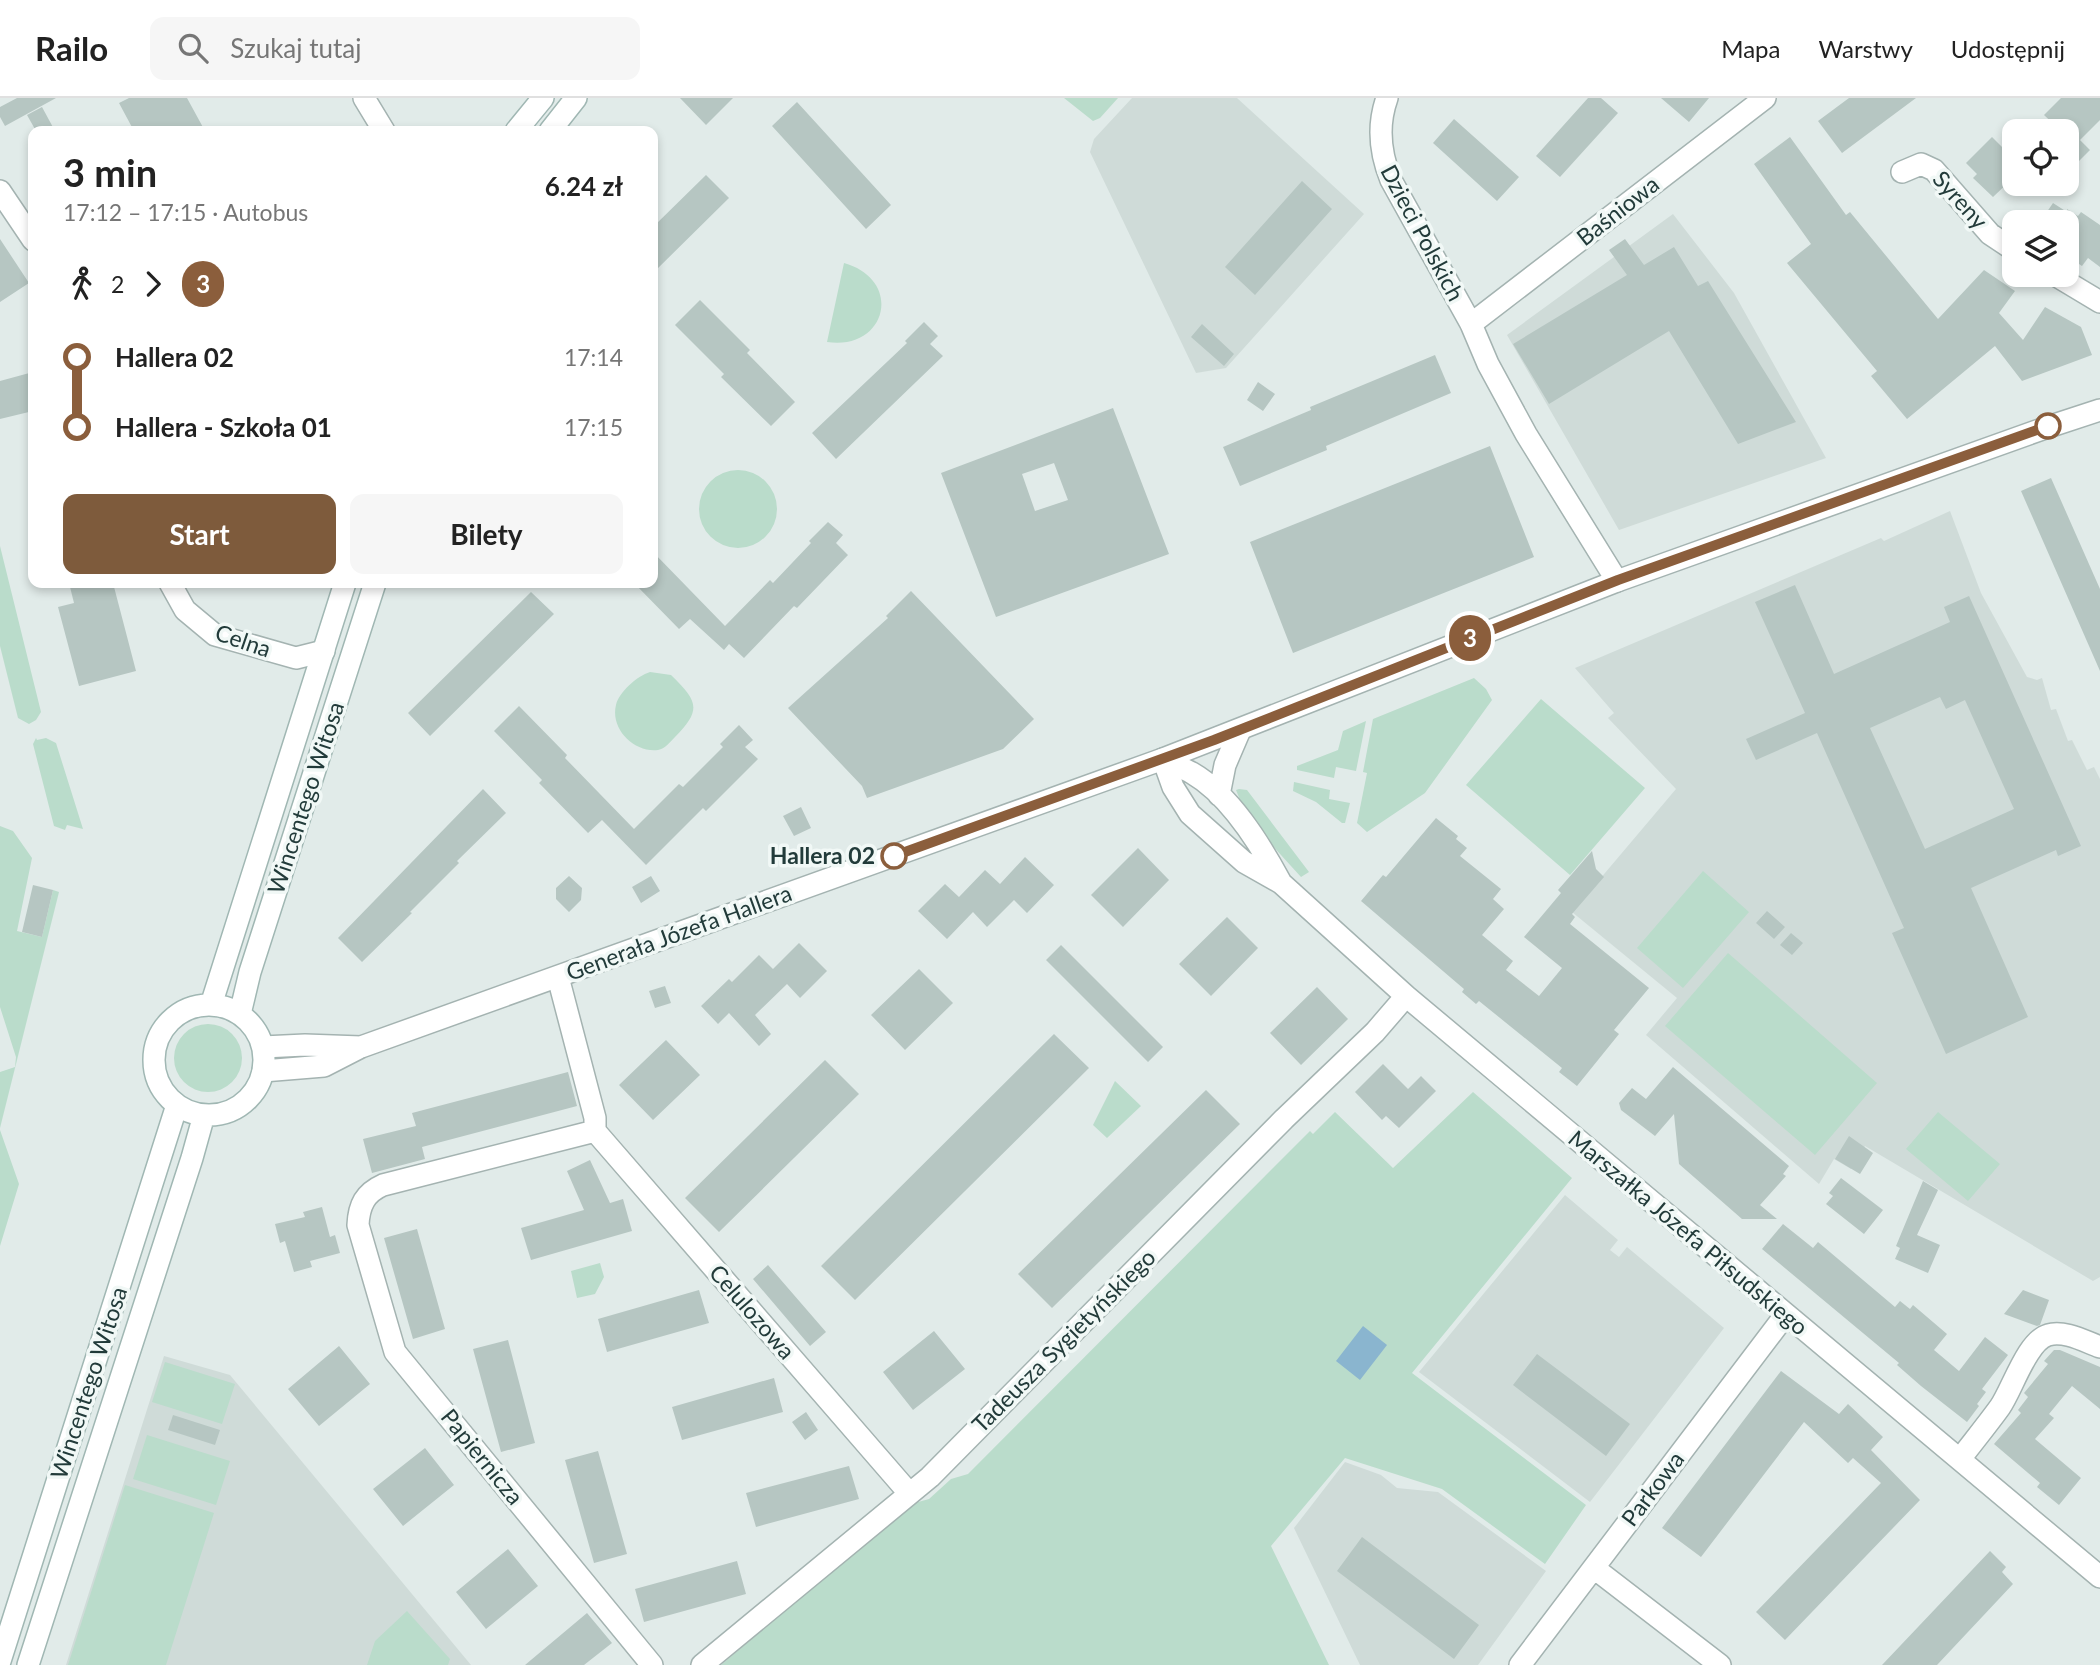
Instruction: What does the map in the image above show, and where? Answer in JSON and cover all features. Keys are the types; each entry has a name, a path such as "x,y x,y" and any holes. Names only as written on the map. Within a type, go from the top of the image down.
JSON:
{"street":[{"path":"364,98 381,126"},
{"path":"520,126 543,98"},
{"path":"554,126 576,98"},
{"name":"Dzieci Polskich","path":"1387,98 1381,132 1383,161 1391,180 1471,324 1488,364 1521,426 1618,580"},
{"name":"Baśniowa","path":"1471,324 1765,98"},
{"name":"Syreny","path":"1902,172 1921,164 1934,170 1990,233 2002,242"},
{"path":"0,191 28,233"},
{"path":"2075,287 2100,302"},
{"name":"Generała Józefa Hallera","path":"263,1071 324,1066 361,1047 1163,759 1618,580 2048,426 2100,410"},
{"name":"Celna","path":"173,588 186,610 215,635 296,658 324,651"},
{"name":"Wincentego Witosa","path":"211,1005 343,588"},
{"name":"Wincentego Witosa","path":"240,1014 250,972 373,588"},
{"name":"Celna","path":"296,658 314,683"},
{"path":"1219,795 1225,765 1240,730"},
{"name":"Marszałka Józefa Piłsudskiego","path":"1163,759 1193,774 1219,795 1262,848 1281,883"},
{"name":"Marszałka Józefa Piłsudskiego","path":"1163,759 1173,787 1190,814 1244,862 1281,883 1406,996 2100,1577"},
{"path":"558,977 595,1118 595,1131"},
{"name":"Tadeusza Sygietyńskiego","path":"702,1665 930,1477 1274,1129 1375,1032 1406,996"},
{"path":"211,1005 240,1014 254,1029 263,1047 263,1071 256,1090 242,1104 224,1113 204,1115 177,1105 165,1093 157,1079 154,1062 156,1045 163,1030 176,1016 193,1007 211,1005"},
{"name":"Generała Józefa Hallera","path":"263,1047 361,1047"},
{"name":"Wincentego Witosa","path":"0,1661 177,1105"},
{"name":"Wincentego Witosa","path":"28,1665 204,1115"},
{"name":"Papiernicza","path":"595,1131 383,1185 365,1197 358,1225 396,1352 652,1665"},
{"name":"Celulozowa","path":"595,1131 909,1493"},
{"name":"Parkowa","path":"1520,1665 1786,1314"},
{"path":"1960,1459 2000,1406 2040,1339 2052,1334 2064,1334 2100,1347"},
{"path":"1594,1568 1720,1665"}],"shaded area":[{"path":"1132,98 1237,98 1364,214 1226,368 1196,373 1090,152 1094,139"},
{"path":"1673,214 1734,293 1826,458 1619,530 1507,335"},
{"path":"1950,511 1981,593 2027,677 2037,680 2042,678 2051,710 2056,709 2068,741 2072,740 2087,770 2094,767 2100,779 2100,1277 2093,1281 1865,1146 1851,1169 1834,1159 1819,1184 1646,1035 1677,998 1572,912 1676,789 1608,718 1614,713 1575,668 1881,538 1884,541"},
{"path":"1565,1195 1618,1240 1610,1250 1619,1257 1627,1247 1724,1328 1590,1502 1419,1372"},
{"path":"164,1356 230,1375 471,1665 66,1665"},
{"path":"1345,1462 1381,1475 1397,1488 1438,1492 1546,1571 1478,1665 1360,1665 1294,1528"}],"green space":[{"path":"1064,98 1118,98 1100,118 1093,121"},
{"path":"844,263 863,272 875,284 881,298 880,312 875,325 863,336 847,342 827,342"},
{"path":"738,470 753,473 766,481 774,494 777,509 774,524 766,537 753,545 738,548 723,545 710,537 702,524 699,509 702,494 710,481 723,473"},
{"path":"0,546 41,712 36,720 29,724 18,718 0,646"},
{"path":"650,672 671,675 687,692 693,706 690,720 684,728 658,750 640,748 626,738 620,731 615,714 618,700 629,685"},
{"path":"1474,678 1486,689 1492,700 1425,793 1367,832 1357,823 1367,773 1363,772 1373,719"},
{"path":"1541,699 1645,788 1570,875 1466,785"},
{"path":"1366,721 1356,771 1336,767 1334,778 1297,770 1297,766 1338,750 1343,731"},
{"path":"36,738 46,738 56,743 83,829 67,825 65,830 54,826 33,744"},
{"path":"1294,782 1330,790 1329,799 1350,803 1345,823 1316,802 1293,791"},
{"path":"1236,790 1247,790 1309,872 1301,877 1264,836 1241,802"},
{"path":"0,826 13,831 32,858 17,931 42,937 53,890 59,892 0,1128 0,1072 15,1067 16,1057 0,1007"},
{"path":"1703,871 1749,912 1683,988 1637,948"},
{"path":"1728,953 1877,1083 1815,1155 1665,1026"},
{"path":"208,1024 221,1027 232,1034 239,1045 242,1058 239,1071 232,1082 221,1089 208,1092 195,1089 184,1082 177,1071 174,1058 177,1045 184,1034 195,1027"},
{"path":"1115,1081 1141,1106 1107,1138 1093,1125"},
{"path":"1473,1092 1572,1178 1412,1373 1586,1505 1545,1564 1442,1489 1345,1458 1271,1546 1329,1665 721,1665 911,1504 929,1499 951,1479 968,1474 1310,1131 1313,1134 1335,1112 1393,1168"},
{"path":"1938,1112 2000,1164 1968,1201 1906,1149"},
{"path":"0,1130 19,1184 0,1246"},
{"path":"600,1263 604,1277 595,1294 577,1298 571,1271"},
{"path":"165,1362 235,1384 222,1424 152,1402"},
{"path":"147,1435 230,1461 216,1505 133,1479"},
{"path":"125,1485 214,1513 166,1665 68,1665"},
{"path":"407,1611 450,1659 448,1665 367,1665 375,1641"}],"water":[{"path":"1363,1326 1387,1345 1360,1380 1336,1361"}],"building":[{"path":"17,98 56,98 5,126 0,117 0,107"},
{"path":"129,98 187,98 202,126 131,126 119,103"},
{"path":"680,98 733,98 706,125"},
{"path":"1588,98 1601,98 1618,113 1560,177 1536,156"},
{"path":"1661,98 1709,98 1689,122"},
{"path":"1849,98 1916,98 1842,153 1818,121"},
{"path":"2061,98 2100,98 2100,120 2080,140 2090,150 2079,161 2079,119 2048,119 2044,115"},
{"path":"797,102 891,205 866,229 772,126"},
{"path":"42,107 52,126 33,126 27,115"},
{"path":"1454,119 1519,177 1497,201 1433,143"},
{"path":"1790,137 1846,215 1850,212 1938,319 1984,270 2002,282 2002,287 2015,291 1999,313 2023,340 2045,307 2081,327 2092,355 2022,381 1995,346 1907,419 1871,376 1877,371 1787,263 1811,244 1754,164"},
{"path":"1992,137 2002,147 2002,188 1993,197 1973,178 1977,174 1966,163"},
{"path":"706,175 729,198 658,268 658,222"},
{"path":"1302,181 1332,209 1255,295 1225,267"},
{"path":"2053,203 2064,210 2048,210"},
{"path":"2081,212 2100,225 2100,267 2088,258 2082,266 2079,264"},
{"path":"0,239 28,284 0,302"},
{"path":"1625,239 1644,265 1674,247 1698,286 1708,281 1796,422 1738,444 1669,331 1549,404 1513,344 1627,275 1609,250"},
{"path":"700,300 750,350 747,353 795,402 771,426 721,377 724,374 675,325"},
{"path":"924,322 938,336 930,344 943,356 836,459 812,433 907,343 905,341"},
{"path":"1202,324 1234,354 1224,366 1191,337"},
{"path":"1435,355 1451,393 1326,446 1327,450 1240,486 1223,447"},
{"path":"28,373 28,412 0,419 0,381"},
{"path":"1258,382 1275,394 1263,411 1247,400"},
{"path":"1113,408 1169,554 996,617 941,473","holes":["1054,463 1068,500 1035,511 1022,474"]},
{"path":"1490,446 1534,557 1293,653 1250,542"},
{"path":"2051,478 2100,589 2100,671 2021,491"},
{"path":"828,522 843,535 836,543 848,555 744,658 729,644 724,650 690,619 679,629 639,588 658,588 658,557 725,626 770,580 773,583 811,543 809,541"},
{"path":"1795,585 1834,674 1950,622 1944,607 1969,596 2081,846 2058,856 2056,850 1971,888 2028,1017 1946,1054 1892,933 1904,928 1817,733 1756,760 1746,739 1805,713 1755,602","holes":["1940,697 1946,709 1965,700 2014,809 1925,849 1870,728"]},
{"path":"70,588 114,588 136,671 79,686 58,607 74,603"},
{"path":"911,591 1034,719 1003,749 867,798 862,786 788,708 888,618 886,616"},
{"path":"531,592 554,614 430,736 408,713"},
{"path":"519,706 634,829 679,784 683,787 723,747 720,744 739,725 753,740 745,747 758,759 706,811 703,808 646,865 602,820 588,833 539,783 542,780 494,731"},
{"path":"483,789 506,813 362,962 338,938"},
{"path":"801,807 811,828 794,836 783,816"},
{"path":"1436,818 1458,836 1456,839 1467,848 1460,856 1501,889 1493,899 1504,909 1482,935 1513,961 1506,970 1539,996 1562,968 1524,937 1561,893 1558,890 1592,851 1596,869 1604,877 1572,914 1575,917 1570,924 1649,988 1614,1030 1619,1034 1577,1086 1559,1072 1562,1068 1479,1001 1476,1004 1462,992 1464,989 1361,901 1383,875 1386,877"},
{"path":"1138,848 1169,880 1123,927 1091,895"},
{"path":"1025,857 1054,885 1027,913 1014,900 987,927 973,912 947,939 918,911 945,884 959,897 985,870 1000,884"},
{"path":"569,876 582,888 581,900 569,912 556,899 556,888"},
{"path":"651,876 660,891 641,903 632,887"},
{"path":"33,885 53,890 42,937 22,932"},
{"path":"1767,911 1785,927 1774,939 1756,923"},
{"path":"1227,917 1258,948 1211,996 1179,964"},
{"path":"1791,933 1803,943 1792,955 1780,945"},
{"path":"799,943 827,971 800,998 787,984 755,1015 771,1034 759,1046 729,1013 718,1024 701,1006 729,979 732,982 759,955 773,969"},
{"path":"1061,945 1163,1047 1148,1062 1046,960"},
{"path":"919,969 953,1003 905,1050 871,1015"},
{"path":"665,986 671,1003 655,1008 649,991"},
{"path":"1317,987 1348,1019 1301,1065 1270,1033"},
{"path":"1054,1034 1089,1068 855,1300 821,1266"},
{"path":"666,1040 700,1075 653,1120 619,1085"},
{"path":"825,1060 859,1094 719,1232 685,1198"},
{"path":"1383,1064 1408,1089 1421,1076 1436,1091 1399,1128 1386,1116 1382,1120 1355,1092"},
{"path":"1673,1067 1789,1166 1783,1174 1786,1176 1760,1205 1777,1219 1742,1219 1679,1164 1674,1114 1655,1136 1621,1110 1619,1103 1632,1088 1646,1099"},
{"path":"568,1072 577,1106 422,1147 425,1159 372,1173 363,1139 416,1126 412,1113"},
{"path":"1206,1090 1240,1124 1052,1308 1018,1274"},
{"path":"1849,1136 1873,1153 1860,1174 1835,1159"},
{"path":"590,1160 610,1203 623,1199 632,1231 531,1260 521,1228 584,1210 567,1171"},
{"path":"1841,1178 1883,1210 1864,1234 1826,1204 1833,1196 1829,1193"},
{"path":"1923,1181 1938,1190 1917,1235 1940,1245 1928,1273 1895,1259 1900,1248 1896,1246"},
{"path":"322,1207 330,1237 335,1235 340,1253 310,1261 312,1267 294,1272 285,1241 280,1243 275,1224 305,1217 303,1212"},
{"path":"1783,1224 1813,1248 1818,1242 1895,1307 1900,1301 1910,1309 1913,1305 1947,1334 1934,1350 1959,1371 1985,1337 2008,1355 1982,1389 1986,1392 1967,1422 1921,1386 1897,1365 1899,1363 1762,1249"},
{"path":"417,1229 445,1329 413,1339 384,1238"},
{"path":"768,1265 826,1332 810,1346 753,1279"},
{"path":"699,1290 709,1323 607,1352 598,1319"},
{"path":"2023,1290 2049,1300 2040,1325 2004,1314"},
{"path":"934,1331 965,1369 913,1410 883,1372"},
{"path":"508,1340 535,1443 501,1452 473,1349"},
{"path":"339,1346 370,1384 319,1426 288,1389"},
{"path":"2054,1350 2100,1367 2100,1409 2072,1386 2049,1414 2054,1418 2035,1439 2081,1478 2059,1505 2037,1487 2040,1483 1994,1444 2021,1413 2018,1410 2028,1397 2024,1393 2048,1364 2044,1361"},
{"path":"1537,1354 1630,1424 1606,1456 1513,1385"},
{"path":"1781,1371 1839,1414 1848,1404 1883,1437 1871,1450 1920,1500 1785,1640 1756,1612 1881,1483 1853,1458 1848,1463 1804,1422 1701,1557 1662,1528"},
{"path":"774,1378 783,1412 682,1440 672,1407"},
{"path":"806,1412 818,1430 805,1440 792,1422"},
{"path":"173,1415 220,1430 215,1445 168,1430"},
{"path":"425,1448 454,1485 403,1526 373,1489"},
{"path":"598,1451 627,1554 594,1563 565,1460"},
{"path":"849,1466 859,1499 756,1527 746,1493"},
{"path":"1362,1537 1479,1625 1454,1659 1337,1571"},
{"path":"508,1549 538,1586 486,1629 456,1592"},
{"path":"1990,1551 2006,1567 2002,1572 2013,1584 1937,1665 1882,1665"},
{"path":"737,1561 746,1594 644,1622 635,1589"},
{"path":"587,1613 612,1643 584,1665 525,1665"}],"bus line":[{"name":"3","path":"894,856 1214,740 1618,580 2048,426"}],"place":[{"name":"Hallera 02","path":"894,856"}]}
